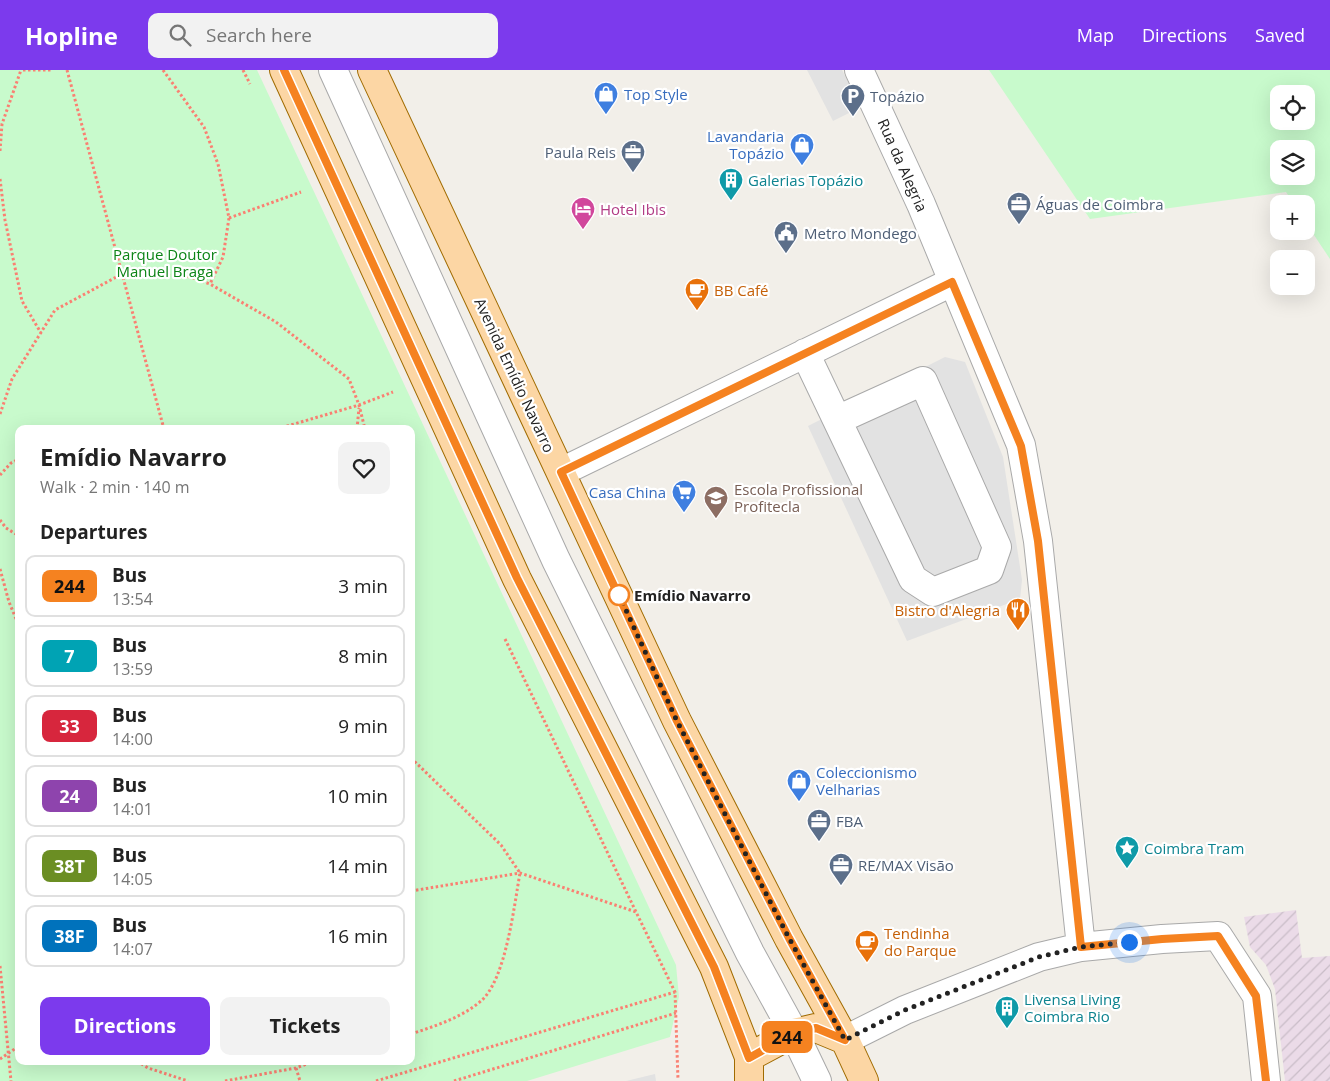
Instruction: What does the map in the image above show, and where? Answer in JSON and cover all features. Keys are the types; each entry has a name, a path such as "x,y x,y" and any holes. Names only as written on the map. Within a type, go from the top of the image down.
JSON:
{"main road":[{"path":"284,70 517,578 714,967 749,1069 794,1033 816,1028 845,1040"},
{"name":"Avenida Emídio Navarro","path":"372,70 677,721 789,938 845,1040 864,1081"}],"street":[{"path":"333,70 556,560 750,953 794,1033 817,1081"},
{"name":"Rua da Alegria","path":"859,70 921,204 1021,446 1038,541 1081,947"},
{"path":"561,472 952,282"},
{"path":"805,353 837,420 913,579 933,592 989,570 996,547 923,381 837,420"},
{"path":"996,547 1038,541"},
{"path":"845,1040 905,1010 1039,957 1081,947 1218,936 1256,996 1266,1081"}],"path":[{"path":"0,151 2,124 22,70 53,70"},
{"path":"67,70 163,425"},
{"path":"163,70 204,127 218,164 229,218 223,257 210,284"},
{"path":"0,179 5,220 22,301 40,333"},
{"path":"229,218 301,192"},
{"path":"0,414 12,379 55,310 122,274 187,276 210,284 276,322 349,379 364,425"},
{"path":"291,425 359,405 394,392"},
{"path":"357,425 359,405"},
{"path":"0,475 15,462"},
{"path":"0,520 6,528 15,534"},
{"path":"0,569 15,616"},
{"path":"501,630 675,992 678,1080"},
{"path":"415,762 501,845 520,873 501,968 482,1000 448,1021 415,1033"},
{"path":"415,890 520,873 636,912"},
{"path":"0,966 11,1081"},
{"path":"376,1081 675,992"},
{"path":"454,1081 676,1014"},
{"path":"0,1059 15,1049"},
{"path":"143,1065 188,1081"},
{"path":"225,1081 304,1065"},
{"path":"296,1068 300,1081"},
{"path":"392,1076 394,1081"}],"shaded area":[{"path":"807,70 842,70 861,107 833,121"},
{"path":"945,357 965,362 1003,457 1022,580 1020,599 907,641 808,426"},
{"path":"1296,910 1302,958 1330,956 1330,1081 1285,1081 1275,989 1266,965 1250,947 1244,917"},
{"path":"655,1074 656,1081 626,1081"}],"green space":[{"name":"Parque Doutor Manuel Braga","path":"0,70 257,70 676,965 679,997 670,1037 527,1081 0,1081"},
{"path":"989,70 1330,70 1330,259 1315,236 1315,195 1288,195 1286,192 1090,219"}],"bus line":[{"name":"244","path":"284,70 517,578 714,967 749,1058 794,1033 816,1028 845,1040 789,938 677,721 561,472 952,282 1021,446 1038,541 1081,947 1218,936 1237,963 1256,996 1266,1081"}],"place":[{"name":"Top Style","path":"606,115"},
{"name":"Topázio","path":"853,117"},
{"name":"Lavandaria Topázio","path":"802,166"},
{"name":"Paula Reis","path":"633,173"},
{"name":"Galerias Topázio","path":"731,201"},
{"name":"Águas de Coimbra","path":"1019,225"},
{"name":"Hotel Ibis","path":"583,230"},
{"name":"Metro Mondego","path":"786,254"},
{"name":"BB Café","path":"697,311"},
{"name":"Casa China","path":"684,513"},
{"name":"Escola Profissional Profitecla","path":"716,519"},
{"name":"Emídio Navarro","path":"619,595"},
{"name":"Bistro d'Alegria","path":"1018,631"},
{"name":"Coleccionismo Velharias","path":"799,802"},
{"name":"FBA","path":"819,842"},
{"name":"Coimbra Tram","path":"1127,869"},
{"name":"RE/MAX Visão","path":"841,886"},
{"name":"Tendinha do Parque","path":"867,963"},
{"name":"Livensa Living Coimbra Rio","path":"1007,1029"}],"route":[{"path":"619,595 677,721 789,938 845,1040 905,1010 1039,957 1081,947 1129,942"}]}
